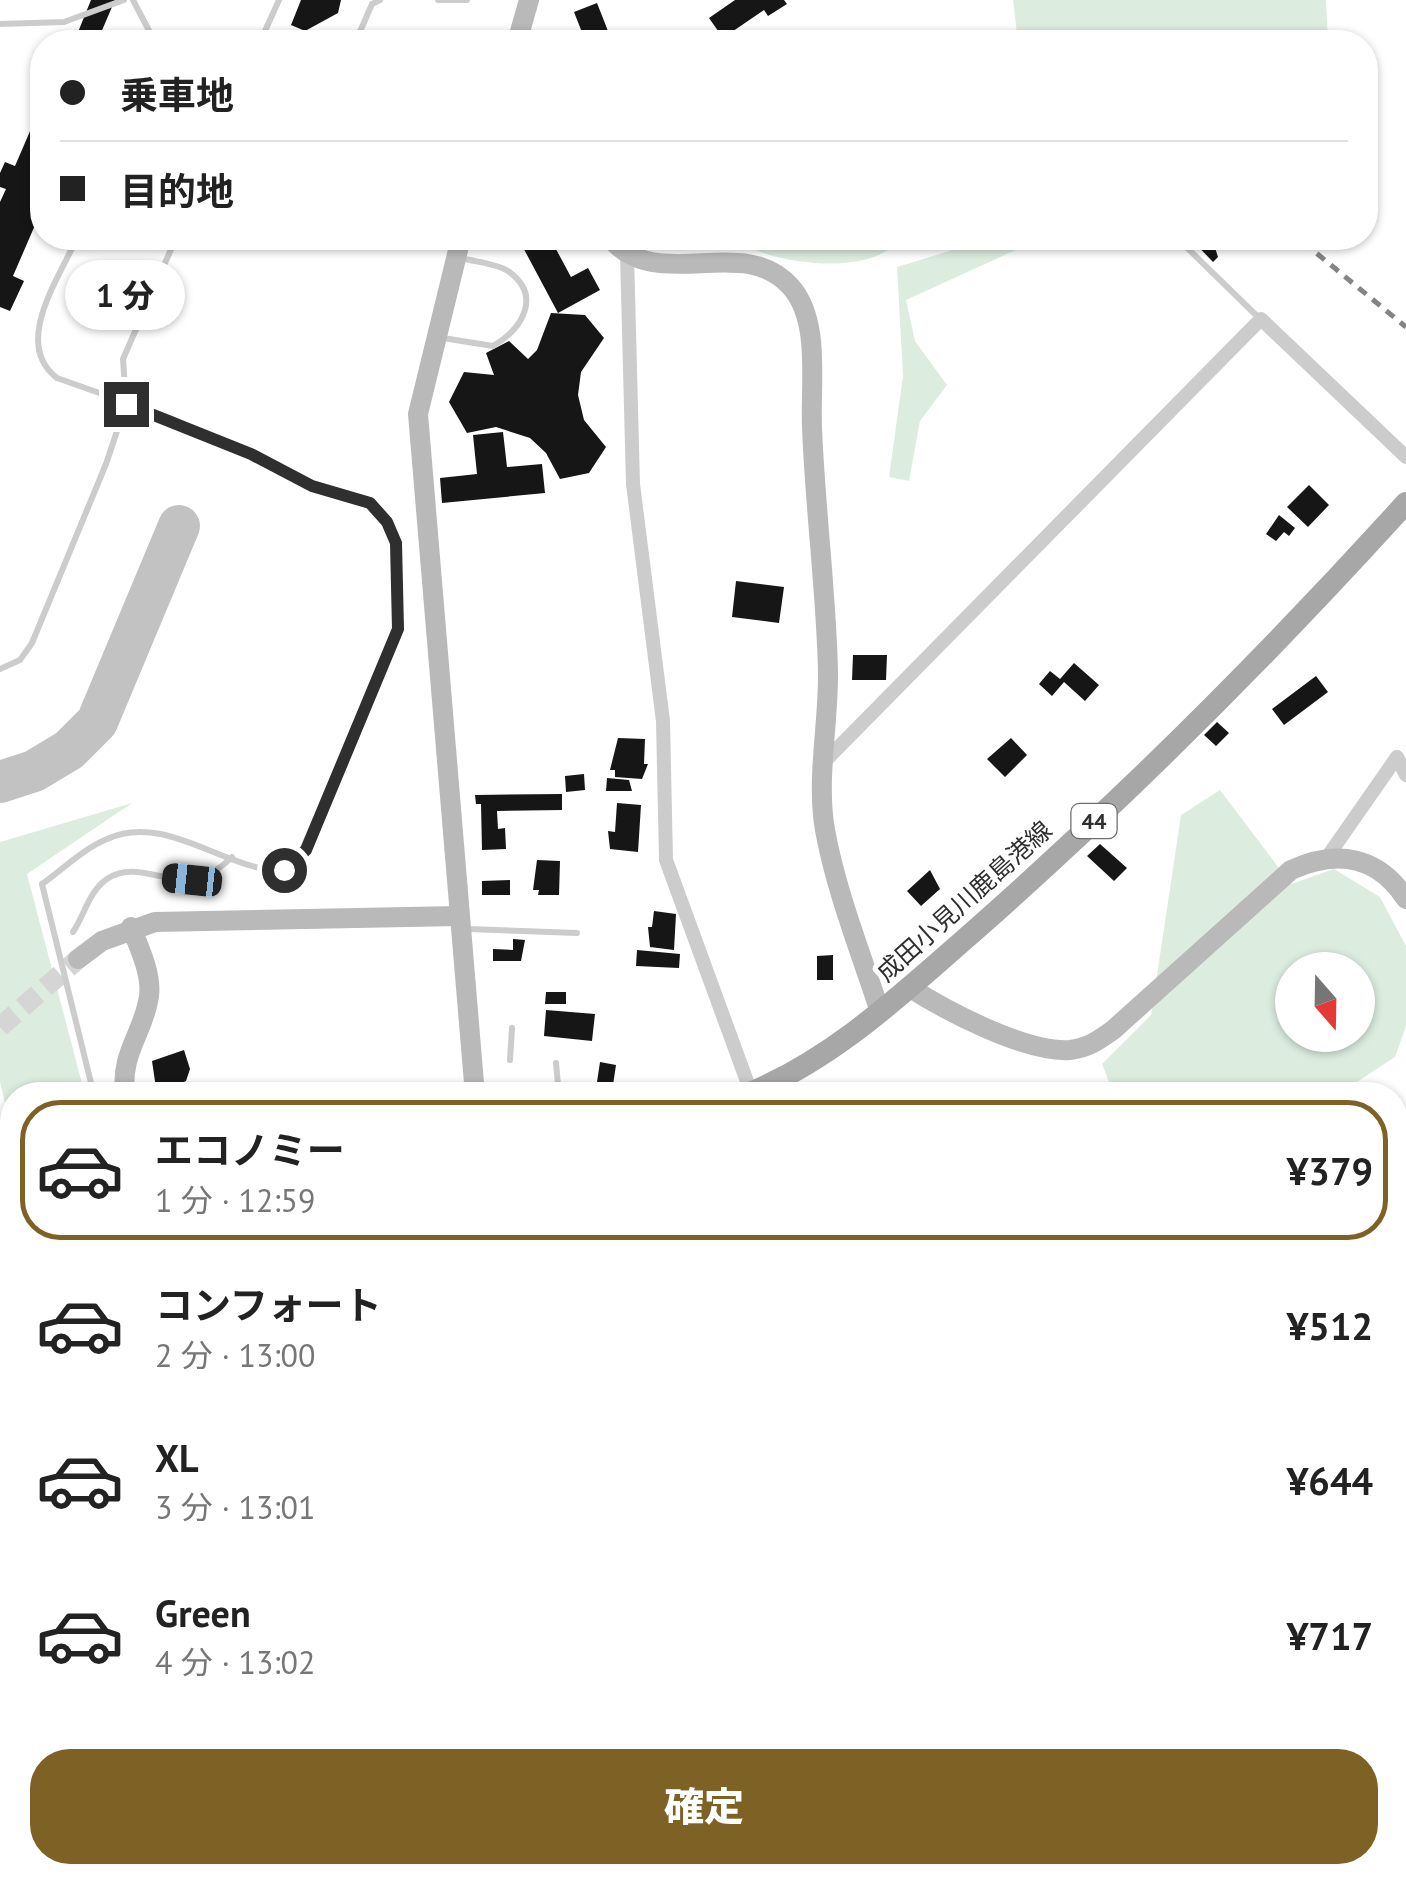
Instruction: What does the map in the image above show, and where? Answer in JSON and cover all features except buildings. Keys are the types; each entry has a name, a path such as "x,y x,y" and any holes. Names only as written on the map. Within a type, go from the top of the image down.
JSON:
{"main road":[{"name":"成田小見川鹿島港線","path":"772,1082 808,1063 909,988 1112,804 1402,516"}],"street":[{"path":"520,30 529,0"},
{"path":"457,250 418,414 460,922 474,1026 475,1082"},
{"path":"623,250 655,264 748,262 766,268 790,286 807,315 814,499 828,671 824,828 880,1012"},
{"path":"627,254 632,484 662,721 666,860 746,1082"},
{"path":"824,762 1261,320 1406,457"},
{"path":"1328,856 1397,758 1406,775"},
{"path":"909,988 951,1011 1034,1045 1074,1050 1092,1044 1298,859 1328,856 1374,866 1392,877 1406,900"},
{"path":"78,960 130,927 156,922 460,922"},
{"path":"125,1082 124,1064 149,996 141,952 130,927"}],"lane":[{"path":"0,24 64,22 124,0"},
{"path":"133,0 149,30"},
{"path":"265,30 279,0"},
{"path":"362,30 372,4 380,0"},
{"path":"438,0 468,0"},
{"path":"72,250 36,334 37,354 44,368 57,378 251,454 312,486 370,503 387,522 396,543 398,629 306,850 284,870 232,857 167,832 139,831 109,837 42,884 91,1082"},
{"path":"0,670 20,660 32,643 126,404 123,359 171,250"},
{"path":"434,336 493,346 522,323 528,304 523,286 506,269 465,250"},
{"path":"1189,250 1261,320"},
{"path":"73,932 105,880 120,873 192,880 214,875 232,857"},
{"path":"460,922 577,933"},
{"path":"510,1060 512,1028"},
{"path":"556,1062 558,1082"}],"green space":[{"path":"1013,0 1326,0 1327,30 1017,30"},
{"path":"756,250 887,250 874,257 833,264"},
{"path":"953,250 1016,250 906,300 915,341 947,385 920,421 909,481 889,477 903,376 897,267"},
{"path":"1220,790 1291,884 1334,869 1380,897 1406,946 1406,1026 1395,1057 1357,1082 1109,1082 1102,1064 1151,1015 1181,815"},
{"path":"132,803 27,874 82,1082 0,1082 0,842"}],"taxiway":[{"path":"0,782 34,771 69,750 97,722 179,526"}],"tunnel":[{"path":"0,1027 78,959"}],"railway":[{"path":"1313,250 1406,327"}],"route":[{"path":"126,404 170,418 312,486 370,503 387,522 396,543 398,629 306,850 296,864 284,870"}]}
